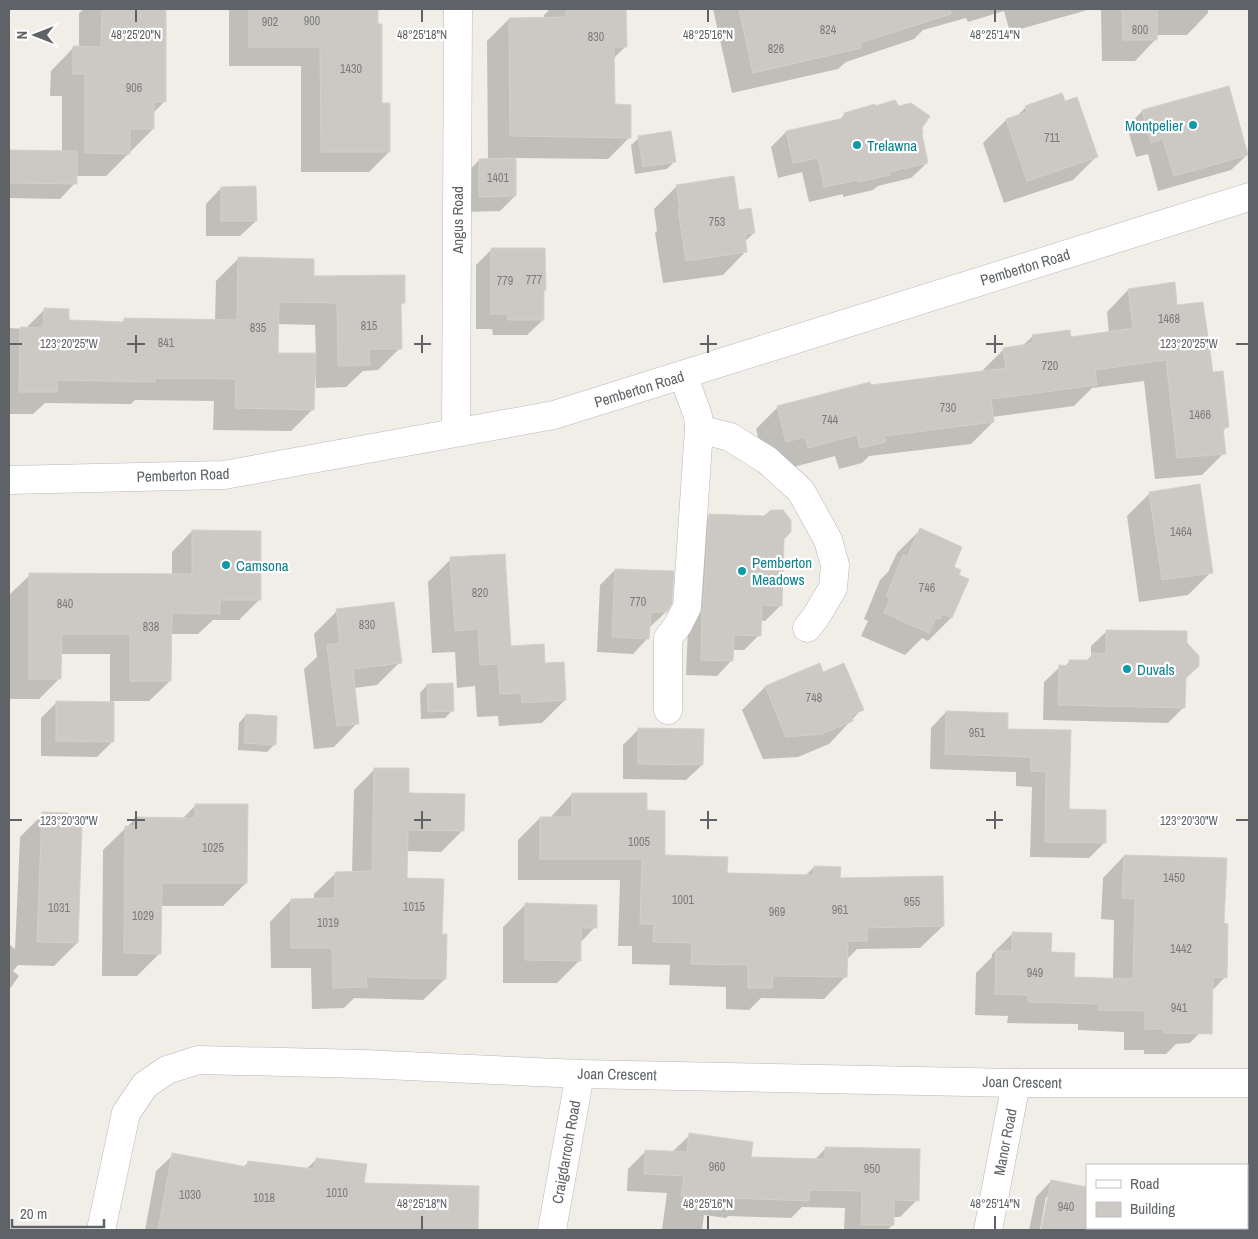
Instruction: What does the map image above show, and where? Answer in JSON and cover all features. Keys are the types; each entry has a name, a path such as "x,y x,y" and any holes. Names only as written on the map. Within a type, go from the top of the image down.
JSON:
{"street":[{"name":"Angus Road","path":"456,432 458,9"},
{"name":"Pemberton Road","path":"9,480 224,476 554,415 1249,197"},
{"path":"668,710 668,638 678,625 687,607 699,429 698,416 683,375"},
{"path":"699,429 730,437 767,460 801,491 828,540 835,565 833,588 807,628"},
{"name":"Joan Crescent","path":"101,1230 126,1113 144,1085 167,1070 198,1060 363,1064 580,1074 1016,1083 1249,1083"},
{"name":"Craigdarroch Road","path":"552,1230 580,1074"},
{"name":"Manor Road","path":"988,1230 1016,1083"}],"building":[{"path":"102,9 166,9 166,102 154,102 154,129 130,129 130,154 85,153 85,74 73,74 73,46 101,47"},
{"path":"249,9 378,9 378,24 382,24 382,103 390,103 390,152 321,152 320,47 249,47"},
{"path":"566,9 626,9 627,47 614,47 615,104 631,105 631,138 510,136 509,18 566,17"},
{"path":"739,9 950,9 951,14 860,43 861,48 753,73"},
{"path":"1122,9 1157,9 1157,40 1123,40"},
{"name":"Montpelier","path":"1229,86 1248,155 1174,176 1163,139 1151,143 1142,110"},
{"path":"1062,93 1065,101 1077,97 1098,157 1027,181 1006,119 1027,112 1025,106"},
{"name":"Trelawna","path":"895,100 899,106 911,103 930,116 922,128 928,163 889,172 890,175 824,187 818,158 793,163 786,131 844,118 844,113"},
{"path":"671,131 676,162 643,167 638,136"},
{"path":"9,150 77,151 77,184 9,183"},
{"path":"516,158 516,196 479,197 479,159"},
{"path":"734,176 739,210 751,208 755,233 745,234 747,252 686,261 676,185"},
{"path":"256,186 257,221 221,221 221,187"},
{"path":"491,248 545,248 546,290 544,290 544,320 508,320 507,314 491,314"},
{"path":"238,257 314,259 314,276 405,275 405,303 401,303 402,349 369,349 370,365 338,366 337,303 279,302 278,353 316,353 314,410 235,408 236,379 155,378 155,382 57,380 57,392 19,392 20,327 43,328 44,308 69,309 69,320 124,322 124,318 237,320"},
{"path":"1175,282 1177,305 1203,302 1213,372 1223,371 1229,427 1223,428 1226,454 1177,458 1166,360 1095,370 1097,385 991,399 994,422 884,436 886,442 860,448 857,435 808,448 805,437 786,442 777,406 870,382 871,385 1006,368 1003,348 1034,343 1032,335 1070,330 1071,337 1133,328 1128,289"},
{"path":"1200,484 1213,573 1162,580 1149,492"},
{"name":"Pemberton Meadows","path":"771,510 783,510 791,520 791,532 784,539 782,606 762,605 761,636 734,635 733,661 701,660 701,613 703,608 709,514 764,516"},
{"path":"920,528 962,547 954,567 961,570 959,575 969,579 952,618 942,614 940,619 936,618 929,633 884,613 890,597 886,596 903,555 907,557"},
{"path":"192,530 261,531 261,600 220,600 220,614 172,613 171,681 130,681 130,634 62,634 61,679 29,679 29,573 192,574"},
{"path":"505,554 511,646 544,644 545,663 564,662 566,700 522,703 521,693 500,694 498,664 480,665 478,629 455,631 450,557"},
{"path":"615,569 674,571 672,603 667,612 651,612 649,639 612,637"},
{"path":"394,602 402,663 353,669 359,724 337,726 327,645 340,643 336,609"},
{"name":"Duvals","path":"1106,630 1187,631 1187,643 1199,656 1199,666 1186,678 1185,708 1058,705 1059,665 1069,666 1069,660 1091,660 1092,653 1106,654"},
{"path":"820,663 823,672 844,663 864,710 851,715 853,721 822,734 786,737 765,686"},
{"path":"453,683 454,711 428,712 427,684"},
{"path":"56,701 114,702 114,742 56,741"},
{"path":"946,711 1008,713 1008,729 1071,730 1069,809 1106,810 1106,843 1045,842 1046,772 1031,771 1031,757 945,754"},
{"path":"246,714 277,716 276,745 244,743"},
{"path":"638,728 704,729 703,765 638,764"},
{"path":"374,768 409,768 409,793 465,794 464,831 408,830 407,878 444,879 442,934 447,934 446,979 366,977 367,987 333,988 332,948 291,948 291,899 335,898 335,872 372,871"},
{"path":"572,793 647,793 647,810 665,811 665,855 728,857 727,873 813,875 814,866 841,867 840,878 943,876 944,926 867,928 867,941 848,941 847,977 773,976 772,988 748,988 748,965 691,964 692,943 653,942 654,924 640,924 642,859 540,859 540,817 572,817"},
{"path":"195,804 248,804 247,883 162,883 161,954 124,953 125,826 135,826 135,817 195,818"},
{"path":"42,812 68,813 67,824 82,825 78,943 37,942"},
{"path":"1124,855 1227,858 1224,923 1228,924 1227,978 1213,977 1212,1034 1164,1033 1164,1029 1145,1029 1145,1011 1099,1010 1099,1004 1028,1002 1028,995 995,994 996,951 1012,951 1012,932 1052,933 1051,952 1075,953 1074,977 1133,979 1135,899 1122,898"},
{"path":"525,903 597,905 597,928 581,928 581,961 525,960"},
{"path":"689,1133 753,1142 751,1157 825,1159 825,1147 920,1149 919,1201 894,1200 894,1225 861,1225 862,1191 810,1190 809,1201 681,1196 684,1176 644,1174 645,1150 687,1152"},
{"path":"172,1153 247,1167 248,1161 314,1169 316,1158 367,1164 364,1183 479,1186 478,1230 158,1230"},
{"path":"1051,1180 1086,1187 1087,1230 1041,1230"}],"place":[{"name":"Montpelier","path":"1193,125"},
{"name":"Trelawna","path":"857,145"},
{"name":"Camsona","path":"226,565"},
{"name":"Pemberton Meadows","path":"742,571"},
{"name":"Duvals","path":"1127,669"}]}
